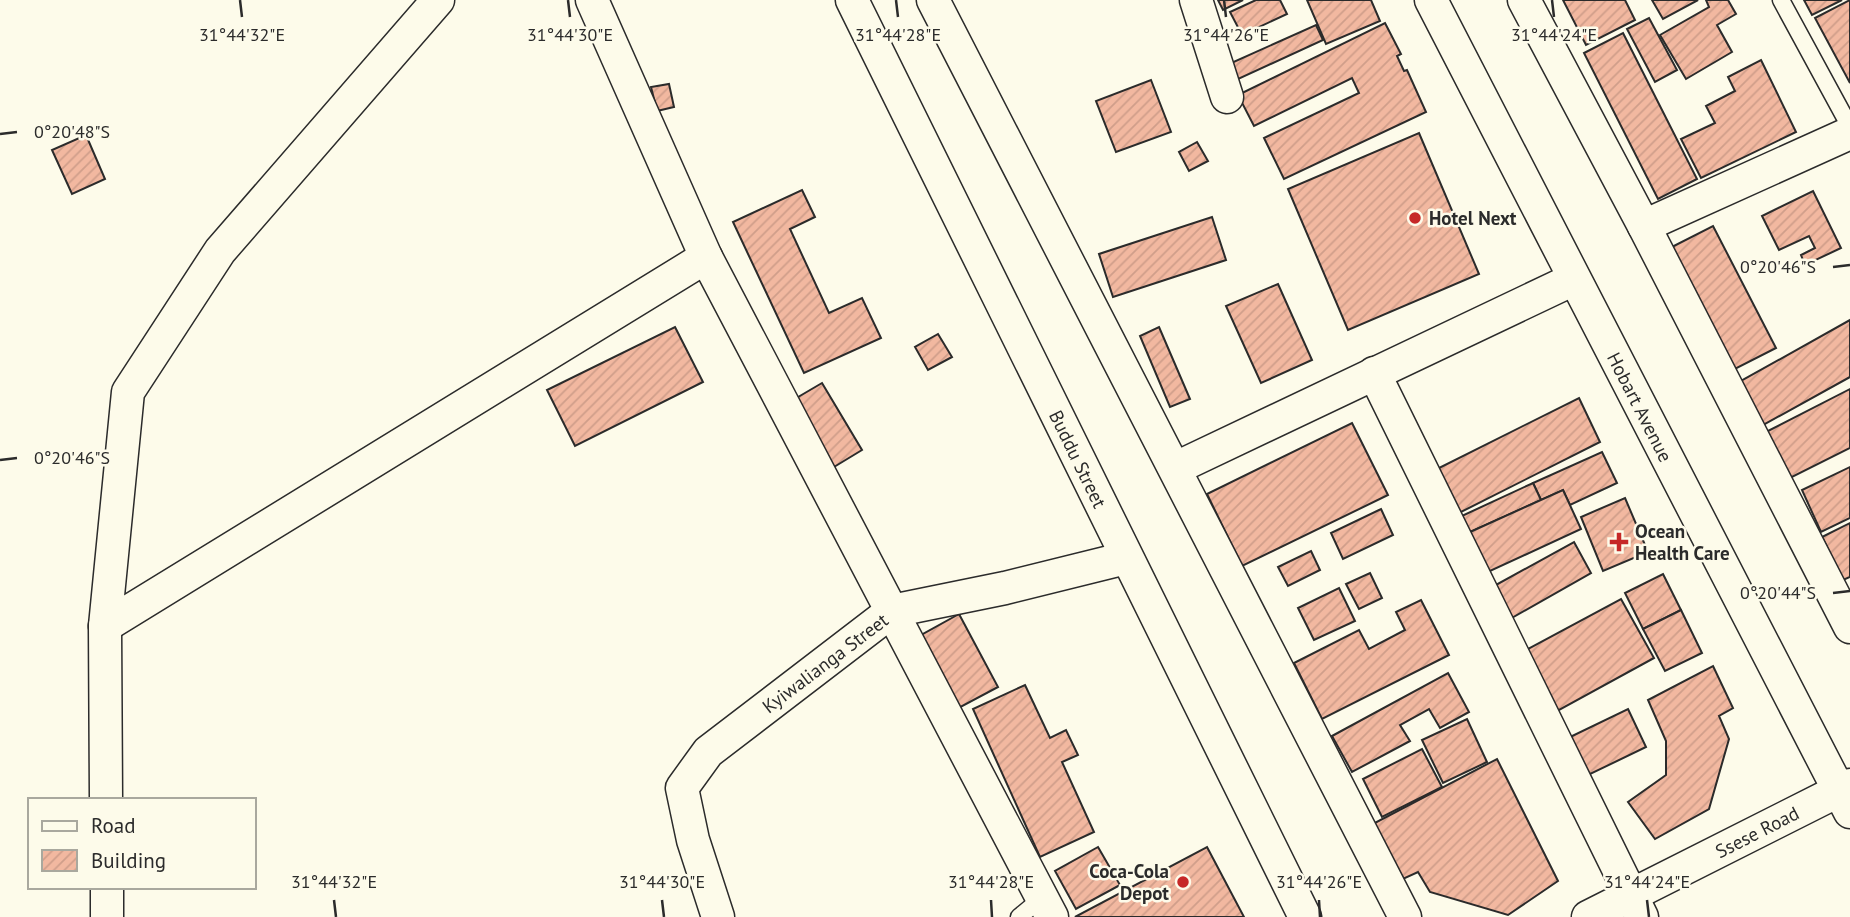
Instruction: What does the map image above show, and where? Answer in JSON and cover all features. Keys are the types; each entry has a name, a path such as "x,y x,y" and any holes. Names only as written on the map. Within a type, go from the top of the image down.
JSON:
{"street":[{"path":"106,798 105,626 128,392 220,251 438,0"},
{"path":"592,0 706,257 892,611 1038,911"},
{"name":"Buddu Street","path":"852,0 1305,917"},
{"path":"933,0 1405,917"},
{"path":"1196,0 1227,97"},
{"name":"Hobart Avenue","path":"1431,0 1574,279 1846,796"},
{"path":"1524,0 1644,226 1850,627"},
{"path":"1644,226 1850,133"},
{"path":"105,626 706,257"},
{"path":"1175,468 1574,279"},
{"path":"1374,373 1636,906"},
{"name":"Kyiwalianga Street","path":"718,917 693,840 682,788 708,752 892,611 1005,588 1126,558"},
{"name":"Ssese Road","path":"1588,917 1636,906 1846,796"},
{"path":"107,889 107,917"}],"lane":[{"path":"1781,0 1850,127"}],"building":[{"path":"1218,0 1243,0 1223,10"},
{"path":"1256,0 1280,0 1287,14 1242,35 1230,12"},
{"path":"1307,0 1371,0 1380,21 1326,44"},
{"path":"1563,0 1625,0 1635,20 1586,45"},
{"path":"1652,0 1698,0 1663,19"},
{"path":"1706,0 1728,0 1736,14 1717,25 1732,52 1686,79 1660,35 1709,7"},
{"path":"1804,0 1842,0 1812,15"},
{"path":"1850,0 1850,83 1815,18"},
{"path":"1649,18 1677,70 1655,82 1627,29"},
{"path":"1385,23 1401,54 1397,56 1404,71 1407,70 1426,112 1284,179 1264,138 1359,93 1352,78 1254,126 1238,95"},
{"path":"1316,25 1323,40 1236,80 1229,64"},
{"path":"1623,33 1697,179 1658,199 1584,53"},
{"path":"1761,60 1796,132 1701,178 1681,139 1715,123 1706,106 1735,91 1728,77"},
{"path":"1151,80 1171,132 1116,152 1096,101"},
{"path":"669,84 674,107 657,111 651,87"},
{"path":"1419,133 1479,274 1348,330 1288,189"},
{"path":"86,135 105,179 72,194 52,150"},
{"path":"1197,142 1208,161 1189,171 1179,152"},
{"path":"802,190 815,217 790,229 829,313 862,298 881,338 804,373 733,222"},
{"path":"1813,191 1841,248 1805,265 1801,255 1815,248 1809,236 1779,250 1762,216"},
{"path":"1212,217 1226,260 1113,297 1099,254"},
{"path":"1713,226 1776,348 1725,374 1662,252"},
{"path":"1278,284 1312,360 1261,383 1226,306"},
{"path":"1850,320 1850,377 1756,429 1732,386"},
{"path":"675,327 703,382 575,446 547,390"},
{"path":"1159,327 1190,399 1170,407 1140,336"},
{"path":"938,334 952,357 928,370 915,347"},
{"path":"822,383 862,450 834,467 793,400"},
{"path":"1850,389 1850,448 1788,479 1764,433"},
{"path":"1579,398 1600,442 1451,517 1429,473"},
{"path":"1352,423 1388,495 1242,566 1207,494"},
{"path":"1602,452 1617,483 1570,505 1563,490 1541,500 1533,483"},
{"path":"1850,467 1850,518 1821,532 1802,490"},
{"path":"1533,483 1541,500 1459,537 1451,521"},
{"path":"1563,490 1581,529 1477,577 1459,537"},
{"path":"1625,498 1648,552 1603,571 1581,517"},
{"path":"1381,509 1393,535 1343,559 1331,533"},
{"path":"1850,523 1850,577 1843,580 1822,537"},
{"path":"1574,542 1591,573 1503,623 1485,591"},
{"path":"1311,551 1320,570 1288,586 1278,567"},
{"path":"1370,573 1382,598 1359,609 1346,584"},
{"path":"1663,574 1681,610 1643,629 1625,593"},
{"path":"1339,588 1355,621 1314,640 1298,608"},
{"path":"1621,599 1654,658 1550,715 1517,655"},
{"path":"1421,600 1449,655 1322,719 1294,663 1359,630 1369,649 1405,630 1396,612"},
{"path":"1681,610 1702,653 1665,671 1643,629"},
{"path":"959,614 998,687 953,711 914,639"},
{"path":"1713,666 1733,708 1719,716 1729,739 1709,809 1655,839 1628,802 1666,775 1666,741 1648,700"},
{"path":"1448,673 1469,712 1440,728 1429,709 1400,725 1410,741 1352,772 1332,736"},
{"path":"1025,685 1050,738 1066,730 1078,755 1062,762 1094,832 1040,857 973,709"},
{"path":"1628,709 1646,747 1586,776 1568,738"},
{"path":"1467,719 1487,762 1443,783 1422,740"},
{"path":"1422,749 1442,787 1382,817 1363,779"},
{"path":"1497,759 1558,881 1508,915 1430,892 1418,872 1394,883 1369,826"},
{"path":"1098,847 1120,885 1076,909 1055,871"},
{"name":"Coca-Cola Depot","path":"1207,847 1244,917 1075,917"}],"place":[{"name":"Hotel Next","path":"1415,218"},
{"name":"Ocean Health Care","path":"1619,542"},
{"name":"Coca-Cola Depot","path":"1183,882"}]}
